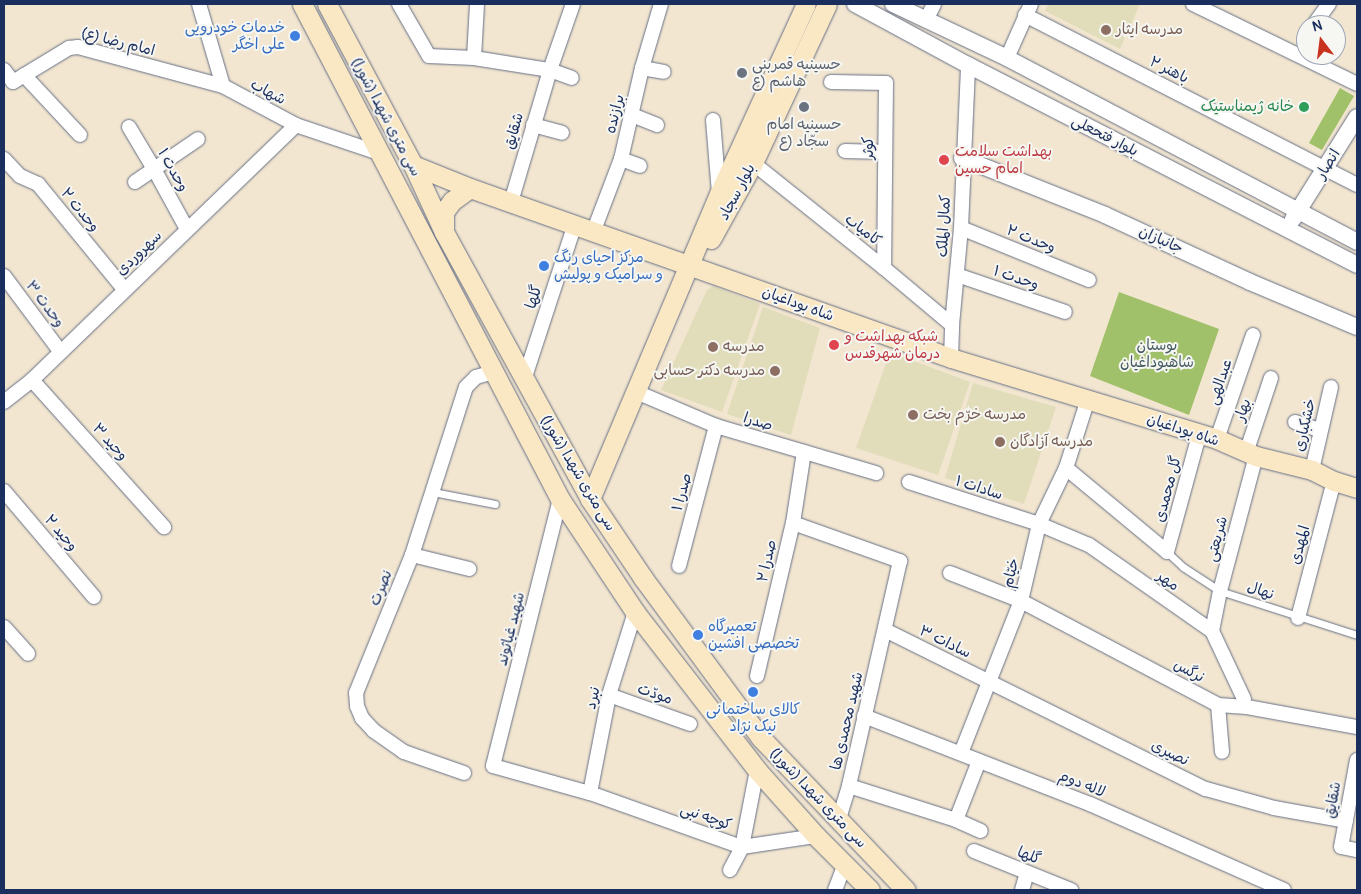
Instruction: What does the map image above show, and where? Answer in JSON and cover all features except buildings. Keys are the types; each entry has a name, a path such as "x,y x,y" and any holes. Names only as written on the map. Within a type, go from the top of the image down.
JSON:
{"main road":[{"name":"سی متری شهدا (شورا)","path":"302,4 560,499 635,612 757,770 816,836 870,890"},
{"name":"بلوار سجاد","path":"690,265 715,233 753,164 806,4"},
{"name":"بلوار سجاد","path":"590,498 719,194 786,68 827,4"},
{"name":"سی متری شهدا (شورا)","path":"331,12 413,165 444,232 590,498 694,649 761,738 906,890"},
{"path":"316,28 331,12"},
{"name":"شاه بوداغیان","path":"413,165 470,188 594,230 952,358 1088,399 1251,454 1312,470 1334,481 1357,488"},
{"path":"444,232 444,212 452,201 470,188"},
{"path":"676,664 694,649"}],"street":[{"path":"199,4 223,86"},
{"path":"399,4 429,56 474,58 550,70 572,78"},
{"path":"474,58 476,4"},
{"name":"شقایق","path":"510,202 550,70 573,4"},
{"name":"برازنده","path":"594,230 621,159 642,68 661,4"},
{"name":"بلوار فتحعلی","path":"855,4 968,65 1357,265"},
{"name":"بلوار فتحعلی","path":"893,4 1007,58 1357,242"},
{"path":"926,20 934,4"},
{"path":"1193,4 1357,84"},
{"path":"1321,15 1329,4"},
{"path":"1007,58 1028,9"},
{"name":"باهنر ۲","path":"1028,9 1357,185"},
{"name":"امام رضا (ع)","path":"14,82 69,48 78,47 223,86"},
{"name":"کمال الملک","path":"952,358 952,325 961,228 962,158 968,65"},
{"path":"642,68 664,72"},
{"path":"4,70 14,82 80,134"},
{"name":"کوثر","path":"831,82 886,83 884,268"},
{"name":"شهاب","path":"223,86 296,125 379,153"},
{"path":"632,115 657,125"},
{"name":"انصار","path":"1286,230 1357,117"},
{"path":"713,120 719,194"},
{"name":"سهروردی","path":"4,402 32,380 124,289 296,125"},
{"path":"533,125 562,132"},
{"name":"وحدت ۱","path":"129,127 187,229"},
{"path":"135,182 198,139"},
{"path":"845,151 885,152"},
{"name":"جانبازان","path":"962,158 1105,215 1250,282 1357,327"},
{"name":"وحدت ۲","path":"4,159 20,176 38,184 124,289"},
{"path":"621,159 640,166"},
{"name":"کامیاب","path":"753,164 884,268 952,325"},
{"name":"گلها","path":"524,380 576,224"},
{"name":"وحدت ۲","path":"961,228 1089,280"},
{"name":"وحدت ۱","path":"957,275 1065,312"},
{"name":"وحدت ۳","path":"4,276 60,351"},
{"name":"عبدالهی","path":"1208,438 1253,335"},
{"name":"نصرت","path":"464,773 404,752 374,731 362,718 357,706 356,693 412,555 466,387 476,377 493,372"},
{"name":"بهار","path":"1251,454 1271,378"},
{"name":"وحید ۳","path":"32,380 164,527"},
{"name":"خشکباری","path":"1312,470 1331,387"},
{"name":"صدرا","path":"634,391 716,426 876,474"},
{"name":"خیّام","path":"961,752 991,682 1021,601 1039,524 1066,468 1088,399"},
{"path":"1295,422 1320,430"},
{"name":"صدرا ۱","path":"679,566 716,426"},
{"name":"گل محمدی","path":"1167,552 1208,438"},
{"name":"صدرا ۲","path":"757,676 793,523 804,452"},
{"name":"شریعتی","path":"1212,631 1251,454"},
{"path":"1066,468 1167,552"},
{"name":"المهدی","path":"1298,618 1334,481"},
{"name":"سادات ۱","path":"909,482 1039,524"},
{"name":"وحید ۲","path":"4,490 94,597"},
{"name":"شهید غیاثوند","path":"493,766 560,499"},
{"name":"شهید محمدی ها","path":"793,523 900,561 849,786 839,819"},
{"name":"مهر","path":"1039,524 1089,546 1212,631"},
{"path":"412,555 469,569"},
{"name":"نرگس","path":"950,573 1021,601 1218,704 1357,727"},
{"name":"نبرد","path":"590,793 609,696 635,612"},
{"path":"4,627 28,654"},
{"name":"سادات ۳","path":"885,630 991,682"},
{"path":"1212,631 1244,699"},
{"name":"نصیری","path":"991,682 1206,789 1274,808 1346,821"},
{"name":"مودّت","path":"609,696 690,724"},
{"path":"1218,704 1222,752"},
{"name":"لاله دوم","path":"864,716 961,752 979,761 1090,804 1284,890"},
{"name":"شقایق","path":"1357,760 1341,847 1357,850"},
{"path":"956,820 979,761"},
{"name":"کوچه نبی","path":"493,766 590,793 742,846 816,836"},
{"path":"730,870 742,846 757,770"},
{"path":"849,786 956,820 981,831"},
{"name":"گلها","path":"974,851 1071,890"},
{"path":"835,890 845,864"},
{"path":"1022,890 1027,873"}],"lane":[{"path":"433,492 495,504"},
{"name":"نهال","path":"1167,552 1183,567 1220,591 1298,618 1357,635"}],"shaded area":[{"name":"مدرسه ایثار","path":"1048,4 1140,4 1120,49 1045,11"},
{"name":"مدرسه","path":"713,286 760,304 722,412 661,390 707,290"},
{"name":"مدرسه دکتر حسابی","path":"763,307 820,328 791,435 727,414"},
{"name":"مدرسه خرّم بخت","path":"890,352 970,382 938,475 856,448"},
{"name":"مدرسه آزادگان","path":"973,383 1056,407 1024,504 945,478"}],"green space":[{"path":"1340,88 1354,96 1322,150 1309,143"},
{"name":"بوستان شاهبوداغیان","path":"1119,292 1219,329 1189,415 1090,376"}],"place":[{"name":"مدرسه ایثار","path":"1106,30"},
{"name":"خدمات خودرویی علی اخگر","path":"295,36"},
{"name":"حسینیه قمربنی هاشم (ع","path":"742,73"},
{"name":"حسینیه امام سجّاد (ع","path":"804,107"},
{"name":"خانه ژیمناستیک","path":"1304,107"},
{"name":"بهداشت سلامت امام حسین","path":"944,160"},
{"name":"مرکز احیای رنگ و سرامیک و پولیش","path":"544,266"},
{"name":"شبکه بهداشت و درمان شهرقدس","path":"834,345"},
{"name":"مدرسه","path":"713,347"},
{"name":"مدرسه دکتر حسابی","path":"775,371"},
{"name":"مدرسه خرّم بخت","path":"913,415"},
{"name":"مدرسه آزادگان","path":"1000,442"},
{"name":"تعمیرگاه تخصصی افشین","path":"698,635"},
{"name":"کالای ساختمانی نیک نژاد","path":"753,692"}]}
